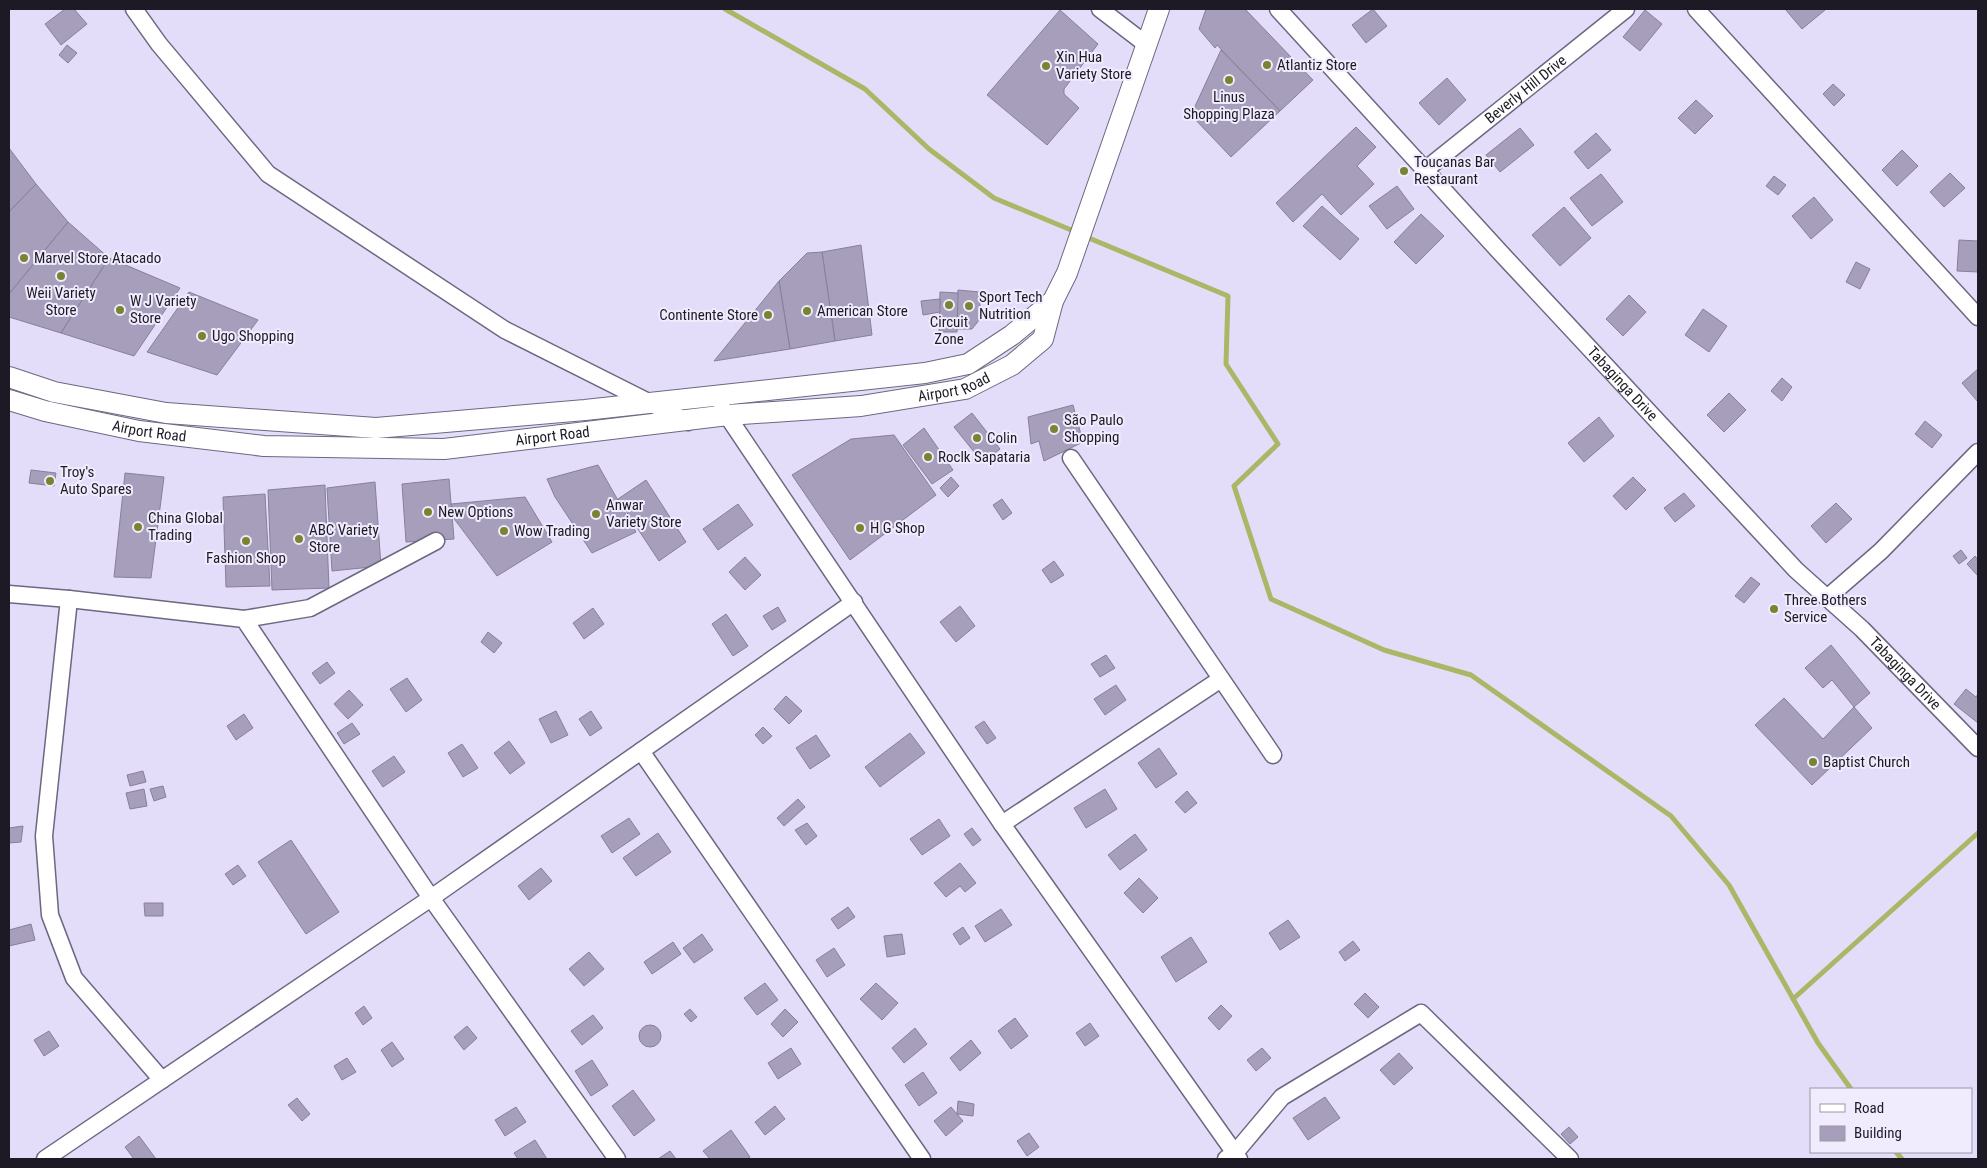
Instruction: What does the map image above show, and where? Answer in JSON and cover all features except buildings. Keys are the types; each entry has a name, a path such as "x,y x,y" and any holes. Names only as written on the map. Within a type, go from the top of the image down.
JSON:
{"street":[{"path":"134,9 160,44 268,174 505,330 688,422"},
{"path":"1100,9 1147,44"},
{"name":"Airport Road","path":"9,400 45,411 154,433 264,446 444,449 688,422 728,415 862,406 965,389 1012,365 1043,339 1053,301 1066,273 1083,227 1159,9"},
{"name":"Tabaginga Drive","path":"1278,9 1796,570 1862,629 1978,748"},
{"name":"Beverly Hill Drive","path":"1425,170 1626,9"},
{"path":"1696,9 1978,317"},
{"name":"Airport Road","path":"9,377 54,392 156,411 266,422 376,428 467,422 925,373 968,364 1012,336 1053,301"},
{"path":"713,396 728,415 1002,824 1233,1157 1282,1097 1421,1013 1570,1159"},
{"path":"154,433 156,411"},
{"path":"1827,598 1881,551 1978,452"},
{"path":"1071,458 1274,755"},
{"path":"9,594 244,619 310,608 436,541"},
{"path":"69,599 44,836 50,915 74,978 162,1080"},
{"path":"53,1157 162,1080 431,898 854,602"},
{"path":"244,619 431,898 617,1159"},
{"path":"1002,824 1221,679"},
{"path":"641,751 922,1159"}],"waterway":[{"path":"725,9 865,89 929,149 994,198 1076,232"},
{"path":"1084,236 1228,296 1226,364 1278,444 1234,486 1271,599 1384,650 1471,675 1671,816 1729,885 1818,1043 1850,1088"},
{"path":"1793,999 1978,833"},
{"path":"1897,1153 1902,1159"}],"place":[{"name":"Atlantiz Store","path":"1267,65"},
{"name":"Xin Hua Variety Store","path":"1046,66"},
{"name":"Linus Shopping Plaza","path":"1229,80"},
{"name":"Toucanas Bar Restaurant","path":"1404,171"},
{"name":"Marvel Store Atacado","path":"24,258"},
{"name":"Weii Variety Store","path":"61,276"},
{"name":"Circuit Zone","path":"949,305"},
{"name":"Sport Tech Nutrition","path":"969,306"},
{"name":"W J Variety Store","path":"120,310"},
{"name":"American Store","path":"807,311"},
{"name":"Continente Store","path":"768,315"},
{"name":"Ugo Shopping","path":"202,336"},
{"name":"São Paulo Shopping","path":"1054,429"},
{"name":"Colin","path":"977,438"},
{"name":"Roclk Sapataria","path":"928,457"},
{"name":"Troy's Auto Spares","path":"50,481"},
{"name":"New Options","path":"428,512"},
{"name":"Anwar Variety Store","path":"596,514"},
{"name":"China Global Trading","path":"138,527"},
{"name":"H G Shop","path":"860,528"},
{"name":"Wow Trading","path":"504,531"},
{"name":"ABC Variety Store","path":"299,539"},
{"name":"Fashion Shop","path":"246,541"},
{"name":"Three Bothers Service","path":"1774,609"},
{"name":"Baptist Church","path":"1813,762"}]}
